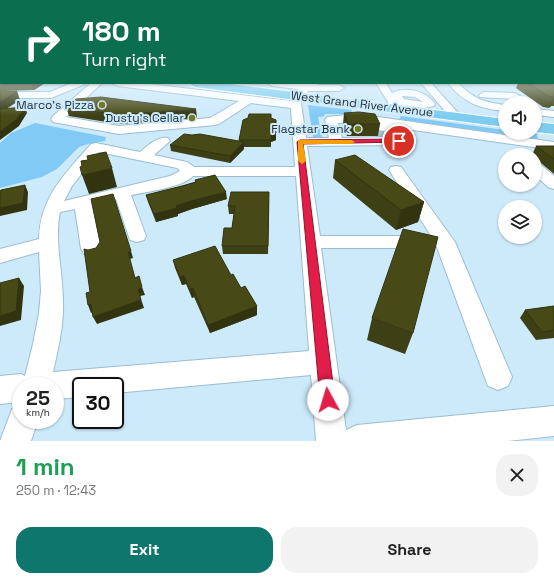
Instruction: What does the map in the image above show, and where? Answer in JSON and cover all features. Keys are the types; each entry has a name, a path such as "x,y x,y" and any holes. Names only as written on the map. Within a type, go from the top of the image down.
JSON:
{"main road":[{"name":"West Grand River Avenue","path":"206,84 304,93 341,102 401,107 498,122"}],"street":[{"path":"1,84 50,95 78,84"},
{"path":"1,84 23,84"},
{"path":"96,84 57,119 120,130 212,122 248,100"},
{"path":"124,84 248,100 304,93 338,86 344,96 341,102"},
{"path":"175,91 186,84"},
{"path":"275,84 304,93"},
{"path":"382,84 393,102 401,107 430,104 427,99 440,99 461,92 492,88 509,89 517,96"},
{"path":"427,84 455,116"},
{"path":"461,92 509,89"},
{"path":"461,92 477,104 498,107"},
{"path":"304,93 300,142 332,441"},
{"path":"82,96 98,98"},
{"path":"383,131 401,107"},
{"path":"192,112 222,117"},
{"path":"542,113 554,114"},
{"path":"337,142 331,120 333,119 359,119 383,131"},
{"path":"542,127 552,145"},
{"path":"300,142 337,142 383,131 498,139"},
{"path":"116,151 137,137"},
{"path":"516,148 513,140 552,145"},
{"path":"142,157 163,141"},
{"path":"38,377 51,319 52,300 49,228 52,209 66,184 96,147 182,165 187,168 188,171"},
{"path":"396,170 445,242 498,377"},
{"path":"52,209 180,179 188,171 303,172"},
{"path":"542,173 554,184"},
{"path":"122,193 137,236"},
{"path":"83,202 91,249"},
{"path":"311,242 445,242"},
{"path":"0,256 49,243"},
{"path":"64,385 324,362"},
{"path":"0,390 12,389"},
{"path":"357,441 554,421"},
{"path":"15,441 20,429"}],"shaded area":[{"path":"308,105 352,110 351,114 324,114 325,116 318,117 322,137 313,137"},
{"path":"401,116 498,129 498,133 496,133 496,135 399,120"},
{"path":"35,123 106,137 105,141 79,147 57,169 42,177 0,188 0,143 11,133"}],"building":[{"path":"530,84 554,84 554,97 548,96"},
{"path":"0,91 17,91 0,102"},
{"path":"101,97 196,109 117,115 66,107 76,99"},
{"path":"25,107 17,119 0,132 0,109"},
{"path":"359,112 375,114 380,124 348,124 344,113"},
{"path":"249,114 271,114 271,118 276,120 276,133 271,136 271,140 239,140 243,120 248,118"},
{"path":"184,134 200,134 244,142 230,156 170,145"},
{"path":"536,146 554,146 554,159 542,150 542,148"},
{"path":"106,152 112,168 82,175 80,167 82,166 81,161 88,160 87,156"},
{"path":"355,155 424,202 401,210 335,160"},
{"path":"215,175 226,192 191,201 176,206 177,208 154,214 146,195 196,182 195,180"},
{"path":"25,185 23,203 0,208 1,190"},
{"path":"231,192 269,192 268,246 222,246 224,228 232,228 235,206 228,206"},
{"path":"113,194 131,251 128,252 135,278 139,276 142,287 138,289 141,300 93,317 91,304 88,305 86,293 90,292 84,249 88,250 96,248 100,242 91,199"},
{"path":"403,229 438,237 413,333 372,318"},
{"path":"215,246 231,275 233,274 241,288 245,286 257,306 208,325 193,288 190,289 184,276 180,277 173,260"},
{"path":"19,278 16,311 0,316 0,283"},
{"path":"554,306 554,330 542,332 525,310"}],"tunnel":[{"path":"380,130 383,136"}],"slow traffic":[{"path":"302,161 300,142 352,142"}],"place":[{"name":"Marco's Pizza","path":"102,105"},
{"name":"Dusty's Cellar","path":"192,118"},
{"name":"Flagstar Bank","path":"358,129"}],"route":[{"path":"328,400 300,142 399,141"}]}
